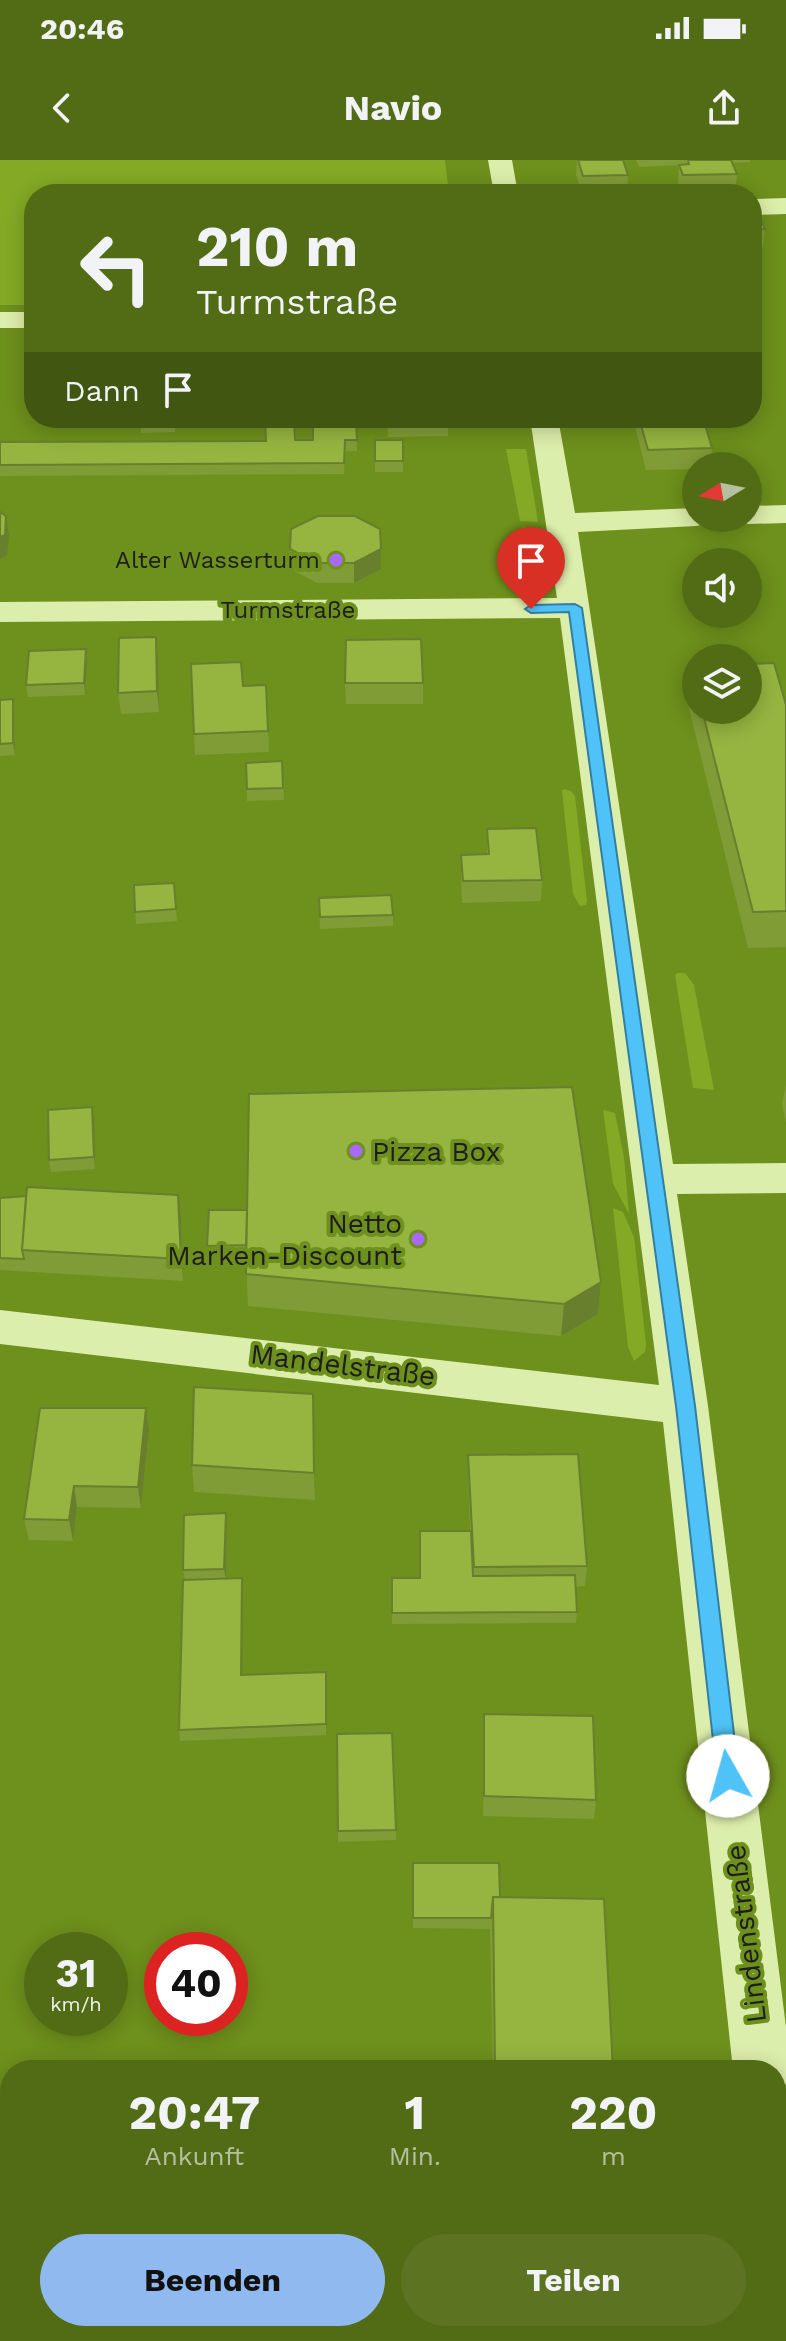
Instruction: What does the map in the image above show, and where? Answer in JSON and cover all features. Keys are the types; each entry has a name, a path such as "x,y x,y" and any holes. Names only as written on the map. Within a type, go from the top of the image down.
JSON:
{"street":[{"path":"500,160 504,184"},
{"path":"762,207 786,206"},
{"path":"0,320 24,320"},
{"name":"Lindenstraße","path":"546,428 563,523 685,1406 761,2060"},
{"path":"762,515 786,514"},
{"path":"563,523 682,518"},
{"name":"Turmstraße","path":"0,612 575,608"},
{"path":"654,1179 786,1178"},
{"name":"Mandelstraße","path":"0,1327 685,1406"}],"green space":[{"path":"0,160 445,160 448,184 24,184 24,305 0,305"},
{"path":"506,449 526,449 538,522 520,521"},
{"path":"522,527 539,529 547,566 536,577 531,566"},
{"path":"564,789 575,796 587,901 586,905 580,906 573,894"},
{"path":"685,973 694,985 714,1090 693,1088 675,975"},
{"path":"603,1110 615,1113 624,1157 629,1214 613,1184"},
{"path":"613,1208 623,1212 634,1237 646,1344 645,1352 634,1361 628,1347"}],"building":[{"path":"578,160 623,160 628,175 583,176"},
{"path":"688,160 731,160 737,174 683,175 679,165 689,164"},
{"path":"265,428 294,428 295,440 313,440 313,428 356,428 357,440 345,440 344,463 0,465 0,442 266,441"},
{"path":"642,428 706,428 712,448 648,450"},
{"path":"375,440 403,440 403,461 375,461"},
{"path":"0,512 6,516 5,535 0,537"},
{"path":"318,516 355,516 380,529 381,549 354,563 316,563 290,549 291,529"},
{"path":"156,637 157,691 118,693 119,638"},
{"path":"421,639 423,683 345,683 346,640"},
{"path":"86,649 84,683 26,685 29,651"},
{"path":"241,662 243,686 266,685 268,731 194,734 191,664"},
{"path":"762,663 774,663 786,705 786,911 753,912 706,724 762,724"},
{"path":"13,699 13,743 0,744 0,700"},
{"path":"282,761 283,788 247,789 246,763"},
{"path":"536,828 542,880 463,881 461,855 489,854 487,829"},
{"path":"174,883 176,909 135,912 134,885"},
{"path":"391,895 393,915 320,917 319,898"},
{"name":"Netto Marken-Discount","path":"572,1087 601,1282 564,1304 246,1274 249,1094"},
{"path":"92,1107 94,1157 49,1160 48,1110"},
{"path":"27,1187 178,1195 181,1259 22,1250"},
{"path":"26,1196 24,1259 0,1258 0,1198"},
{"path":"209,1210 247,1210 246,1245 207,1246"},
{"path":"194,1387 313,1394 314,1473 192,1465"},
{"path":"40,1408 146,1408 138,1487 74,1486 69,1520 24,1519"},
{"path":"578,1454 587,1566 474,1567 468,1455"},
{"path":"226,1513 224,1569 183,1570 184,1515"},
{"path":"420,1531 471,1531 473,1576 575,1575 577,1612 392,1613 392,1578 420,1578"},
{"path":"242,1578 241,1675 326,1672 326,1724 179,1730 183,1580"},
{"path":"484,1714 593,1716 596,1800 484,1796"},
{"path":"392,1733 396,1830 338,1831 337,1734"},
{"path":"413,1863 499,1863 500,1897 493,1897 491,1918 413,1918"},
{"path":"493,1897 604,1899 612,2060 495,2060"}],"place":[{"name":"Alter Wasserturm","path":"336,560"},
{"name":"Pizza Box","path":"356,1151"},
{"name":"Netto Marken-Discount","path":"418,1239"}],"route":[{"path":"531,609 575,608 685,1406 728,1776"}]}
